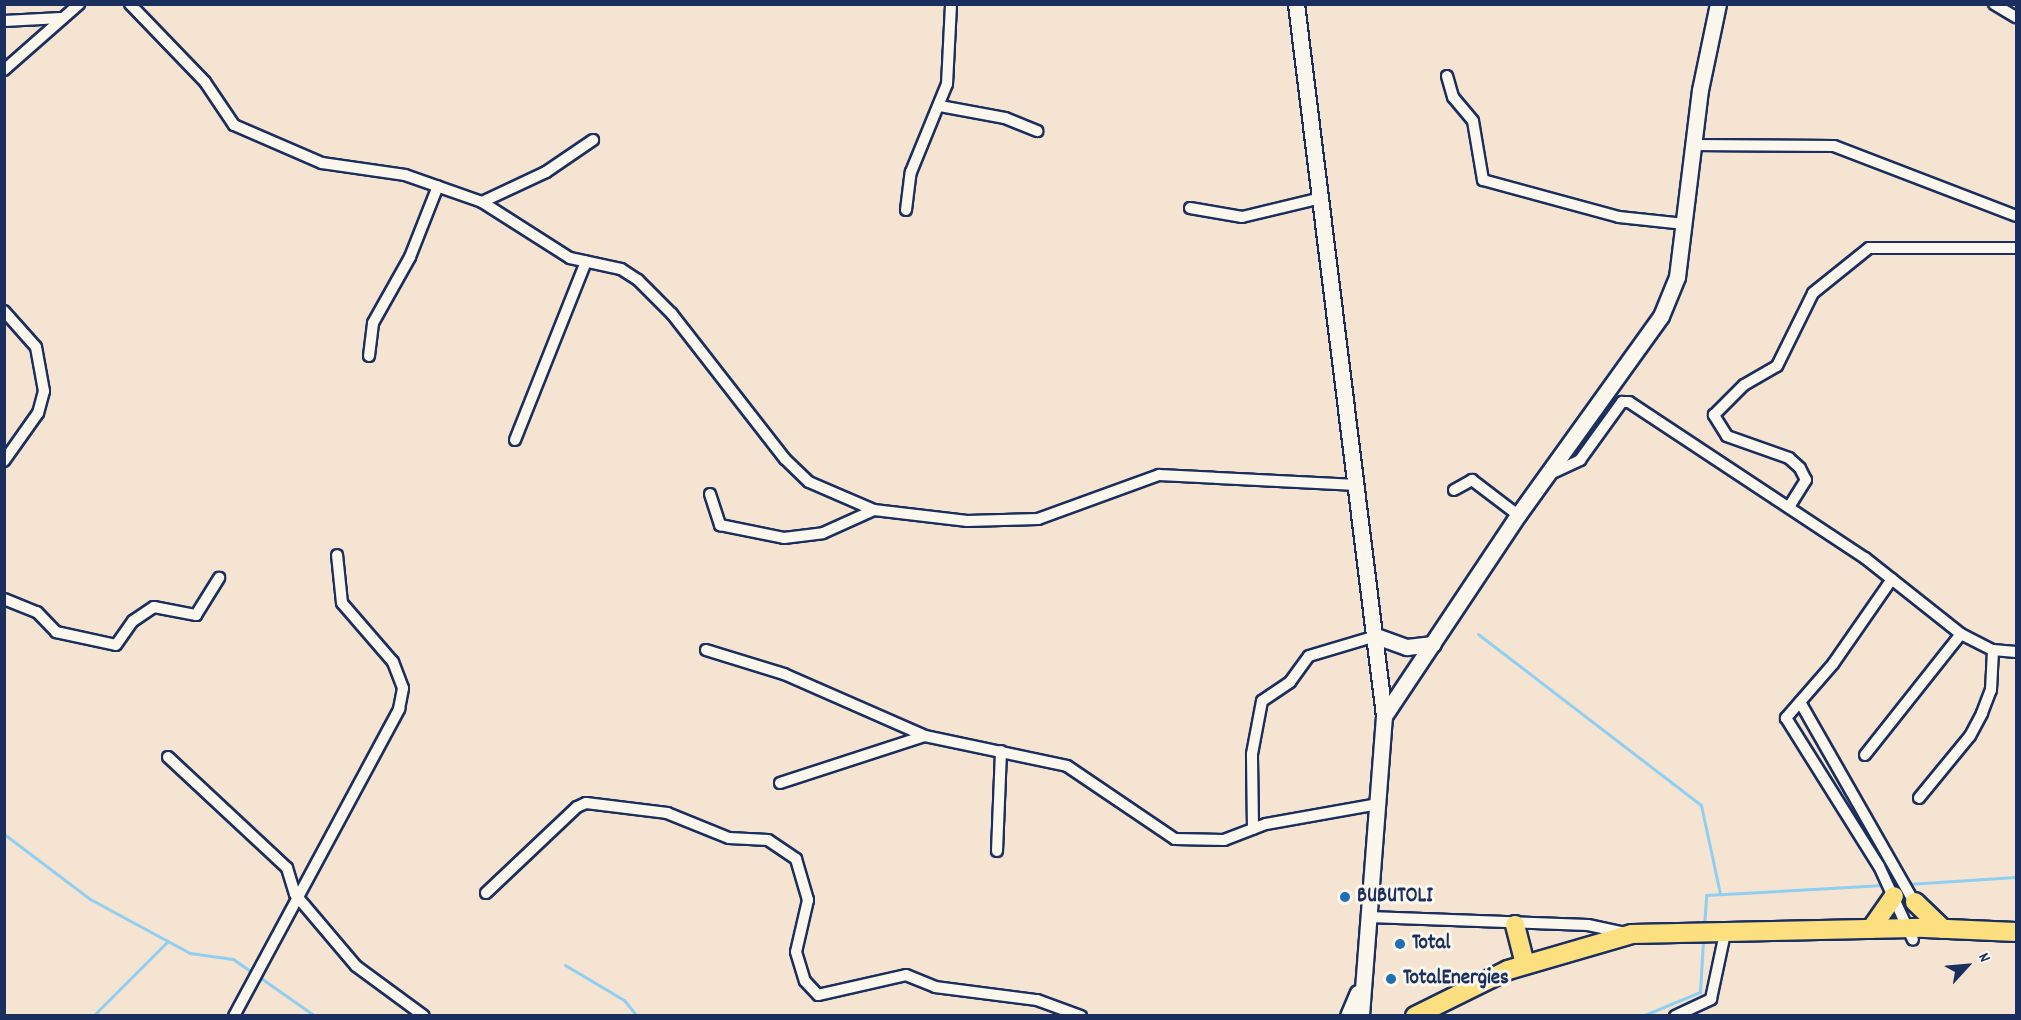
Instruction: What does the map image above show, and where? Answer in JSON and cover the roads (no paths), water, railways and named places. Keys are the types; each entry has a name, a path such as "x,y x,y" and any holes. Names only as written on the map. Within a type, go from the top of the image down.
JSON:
{"main road":[{"path":"1296,4 1322,198 1384,716 1370,916 1361,985 1360,1016"},
{"path":"1384,716 1518,515 1662,316 1677,277 1693,145 1718,4"},
{"path":"1376,636 1407,647 1433,644"},
{"path":"1870,929 1904,897 1924,933"},
{"path":"1515,925 1525,964"},
{"path":"1413,1014 1525,964 1632,934 1870,929 2016,941"},
{"path":"1724,932 2016,932"},
{"path":"1348,1016 1361,985"}],"street":[{"path":"4,70 79,4"},
{"path":"130,4 205,82 222,114 247,133 322,163 438,186 482,202 570,258 621,269 672,314 752,418 809,482 874,510 967,521 1038,519 1159,475 1357,485"},
{"path":"906,210 911,172 940,106 951,4"},
{"path":"1994,4 2016,17"},
{"path":"6,18 64,17"},
{"path":"1447,76 1453,97 1473,121 1484,180 1619,217 1685,224"},
{"path":"940,106 1005,118 1038,131"},
{"path":"482,202 546,172 593,140"},
{"path":"1693,145 1834,146 2016,216"},
{"path":"369,356 373,323 410,257 438,186"},
{"path":"1190,208 1242,217 1322,198"},
{"path":"1789,507 1806,480 1800,468 1789,458 1727,436 1714,415 1744,385 1777,366 1813,293 1869,248 2016,248"},
{"path":"515,440 586,262"},
{"path":"4,312 36,347 44,391 38,413 4,461"},
{"path":"1546,476 1580,460 1622,402 1629,402 1789,507 1892,579 1961,634 1993,651 2016,652"},
{"path":"1454,490 1473,480 1518,515"},
{"path":"710,494 720,525 784,538 823,534 874,510"},
{"path":"234,1016 258,963 295,894 399,710 403,688 393,662 342,603 337,555"},
{"path":"4,599 37,612 56,632 116,645 133,621 154,607 196,615 219,578"},
{"path":"1892,579 1786,718 1788,725 1879,866 1904,897 1924,933"},
{"path":"1865,756 1961,634"},
{"path":"1253,829 1252,754 1262,701 1290,682 1309,656 1376,636"},
{"path":"706,650 784,674 925,736 1067,766 1175,839 1203,843 1253,829 1378,804"},
{"path":"1918,798 1970,736 1982,713 1991,690 1993,651"},
{"path":"1800,702 1900,869 1904,897"},
{"path":"780,783 925,736"},
{"path":"997,851 1001,751"},
{"path":"168,758 287,868 295,894 356,966 424,1016"},
{"path":"486,893 577,807 586,803 667,813 729,838 768,840 796,859 808,900 796,952 805,981 818,995 906,975 935,987 1037,1000 1082,1016"},
{"path":"1370,916 1515,925 1588,925 1632,934"},
{"path":"1675,1016 1711,999 1724,932"}],"waterway":[{"path":"1478,634 1701,805 1720,894"},
{"path":"4,834 90,899 190,953 233,959 253,973"},
{"path":"1908,884 2016,877"},
{"path":"1704,927 1706,895 1901,884"},
{"path":"1642,1016 1700,992 1703,940"},
{"path":"93,1016 168,941"},
{"path":"565,965 624,1000 637,1016"},
{"path":"258,976 315,1016"}],"place":[{"name":"BUBUTOLI","path":"1345,897"},
{"name":"Total","path":"1400,944"},
{"name":"TotalEnergies","path":"1391,979"}]}
